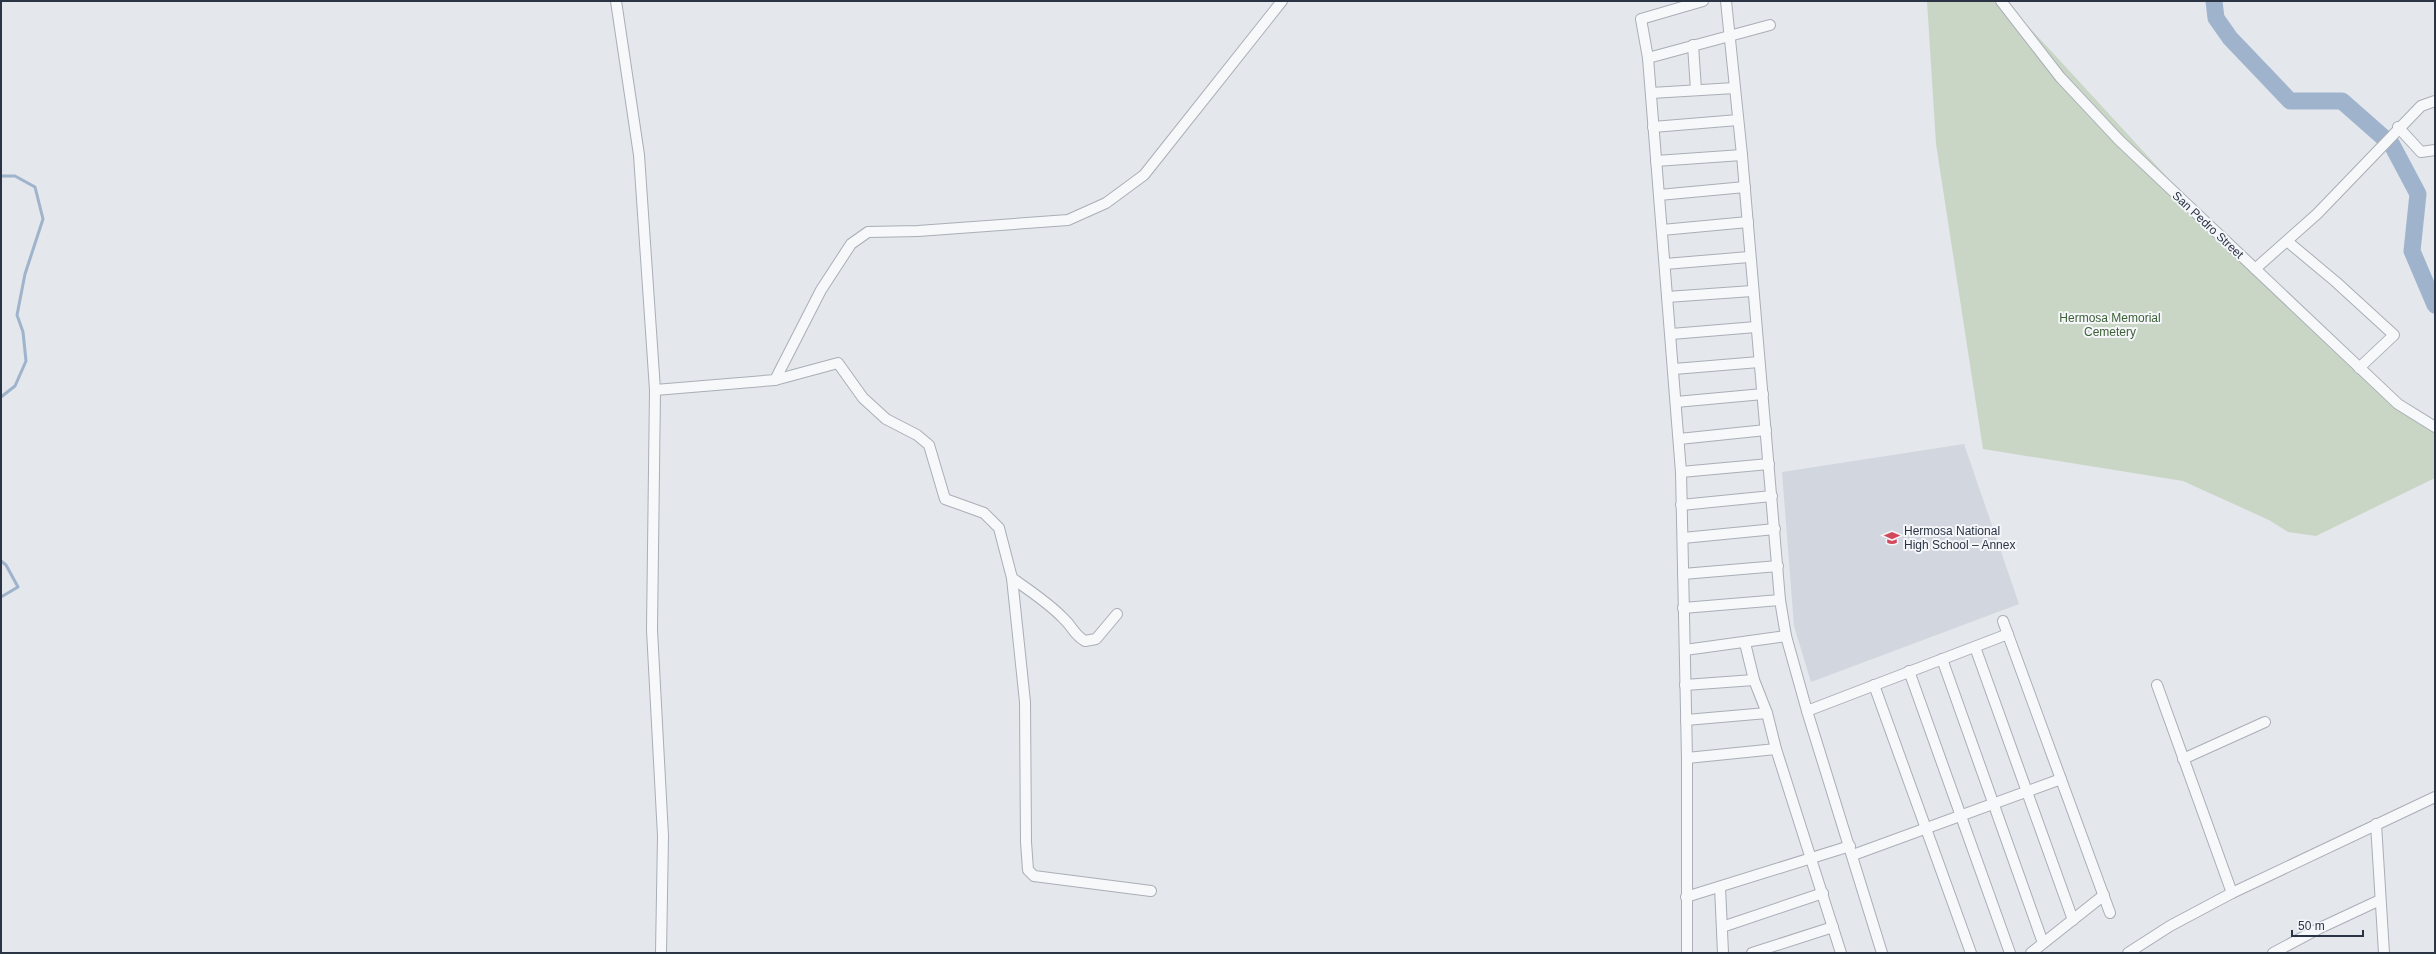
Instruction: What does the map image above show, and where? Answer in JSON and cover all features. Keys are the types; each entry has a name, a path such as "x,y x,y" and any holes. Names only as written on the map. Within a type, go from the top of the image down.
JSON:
{"street":[{"path":"616,1 639,155 655,390 652,630 663,836 661,953"},
{"path":"775,380 821,290 851,244 868,232 918,231 1068,220 1106,203 1144,174 1282,1"},
{"path":"1687,953 1687,758 1681,472 1674,369 1648,58 1641,19 1703,1"},
{"path":"1726,1 1731,35 1748,222 1749,257 1763,394 1780,600 1786,636 1807,711 1852,850 1882,953"},
{"name":"San Pedro Street","path":"2001,1 2060,77 2113,135 2398,404 2435,427"},
{"path":"1648,58 1770,24"},
{"path":"1693,45 1696,90"},
{"path":"1651,93 1735,88"},
{"path":"2255,269 2317,214 2389,137 2421,106 2435,101"},
{"path":"1653,127 1738,120"},
{"path":"2398,128 2421,152 2435,150"},
{"path":"1656,161 1742,156"},
{"path":"1659,195 1744,187"},
{"path":"1662,230 1748,222"},
{"path":"2287,241 2336,282 2394,335 2359,368"},
{"path":"1665,264 1749,257"},
{"path":"1667,298 1752,291"},
{"path":"1671,334 1756,327"},
{"path":"1674,369 1759,362"},
{"path":"655,390 775,380 838,363 862,398 886,419 917,435 929,445 945,499 984,513 999,528 1012,578 1025,702 1026,842 1028,870 1034,876 1151,891"},
{"path":"1676,402 1763,394"},
{"path":"1679,438 1766,430"},
{"path":"1681,472 1769,464"},
{"path":"1681,505 1772,496"},
{"path":"1683,538 1775,529"},
{"path":"1683,574 1778,566"},
{"path":"1012,578 1055,610 1066,620 1075,635 1085,641 1096,639 1117,614"},
{"path":"1683,608 1780,600"},
{"path":"2003,621 2110,913"},
{"path":"1807,711 2008,634"},
{"path":"1685,650 1745,643 1786,636"},
{"path":"1745,643 1754,680 1767,713 1776,749 1812,858 1841,953"},
{"path":"1975,647 2073,920"},
{"path":"1942,658 2043,943"},
{"path":"1909,672 1962,815 2010,953"},
{"path":"1685,684 1754,680"},
{"path":"1874,685 1971,953"},
{"path":"2157,685 2232,893"},
{"path":"1686,720 1767,713"},
{"path":"2183,758 2265,722"},
{"path":"1687,758 1776,749"},
{"path":"1686,897 1812,858 1852,850 1926,828 2061,779"},
{"path":"2128,953 2170,926 2232,893 2435,797"},
{"path":"2376,824 2384,953"},
{"path":"1720,887 1723,953"},
{"path":"1722,927 1823,893"},
{"path":"2030,953 2104,895"},
{"path":"2273,953 2320,928 2380,900"},
{"path":"1752,953 1833,927"}],"shaded area":[{"name":"Hermosa National High School – Annex","path":"1964,444 2019,604 1811,682 1794,626 1782,472"}],"green space":[{"name":"Hermosa Memorial Cemetery","path":"1927,1 2005,1 2246,263 2435,432 2435,478 2316,536 2288,532 2269,520 2183,481 1983,449 1936,144"}],"waterway":[{"path":"2214,1 2216,18 2230,38 2290,101 2342,101 2392,145 2418,194 2412,251 2435,305"},
{"path":"1,176 15,176 35,187 43,219 25,274 17,315 23,332 26,361 15,386 1,397"},
{"path":"1,561 6,565 18,587 1,597"}],"place":[{"name":"Hermosa National High School – Annex","path":"1892,538"}]}
